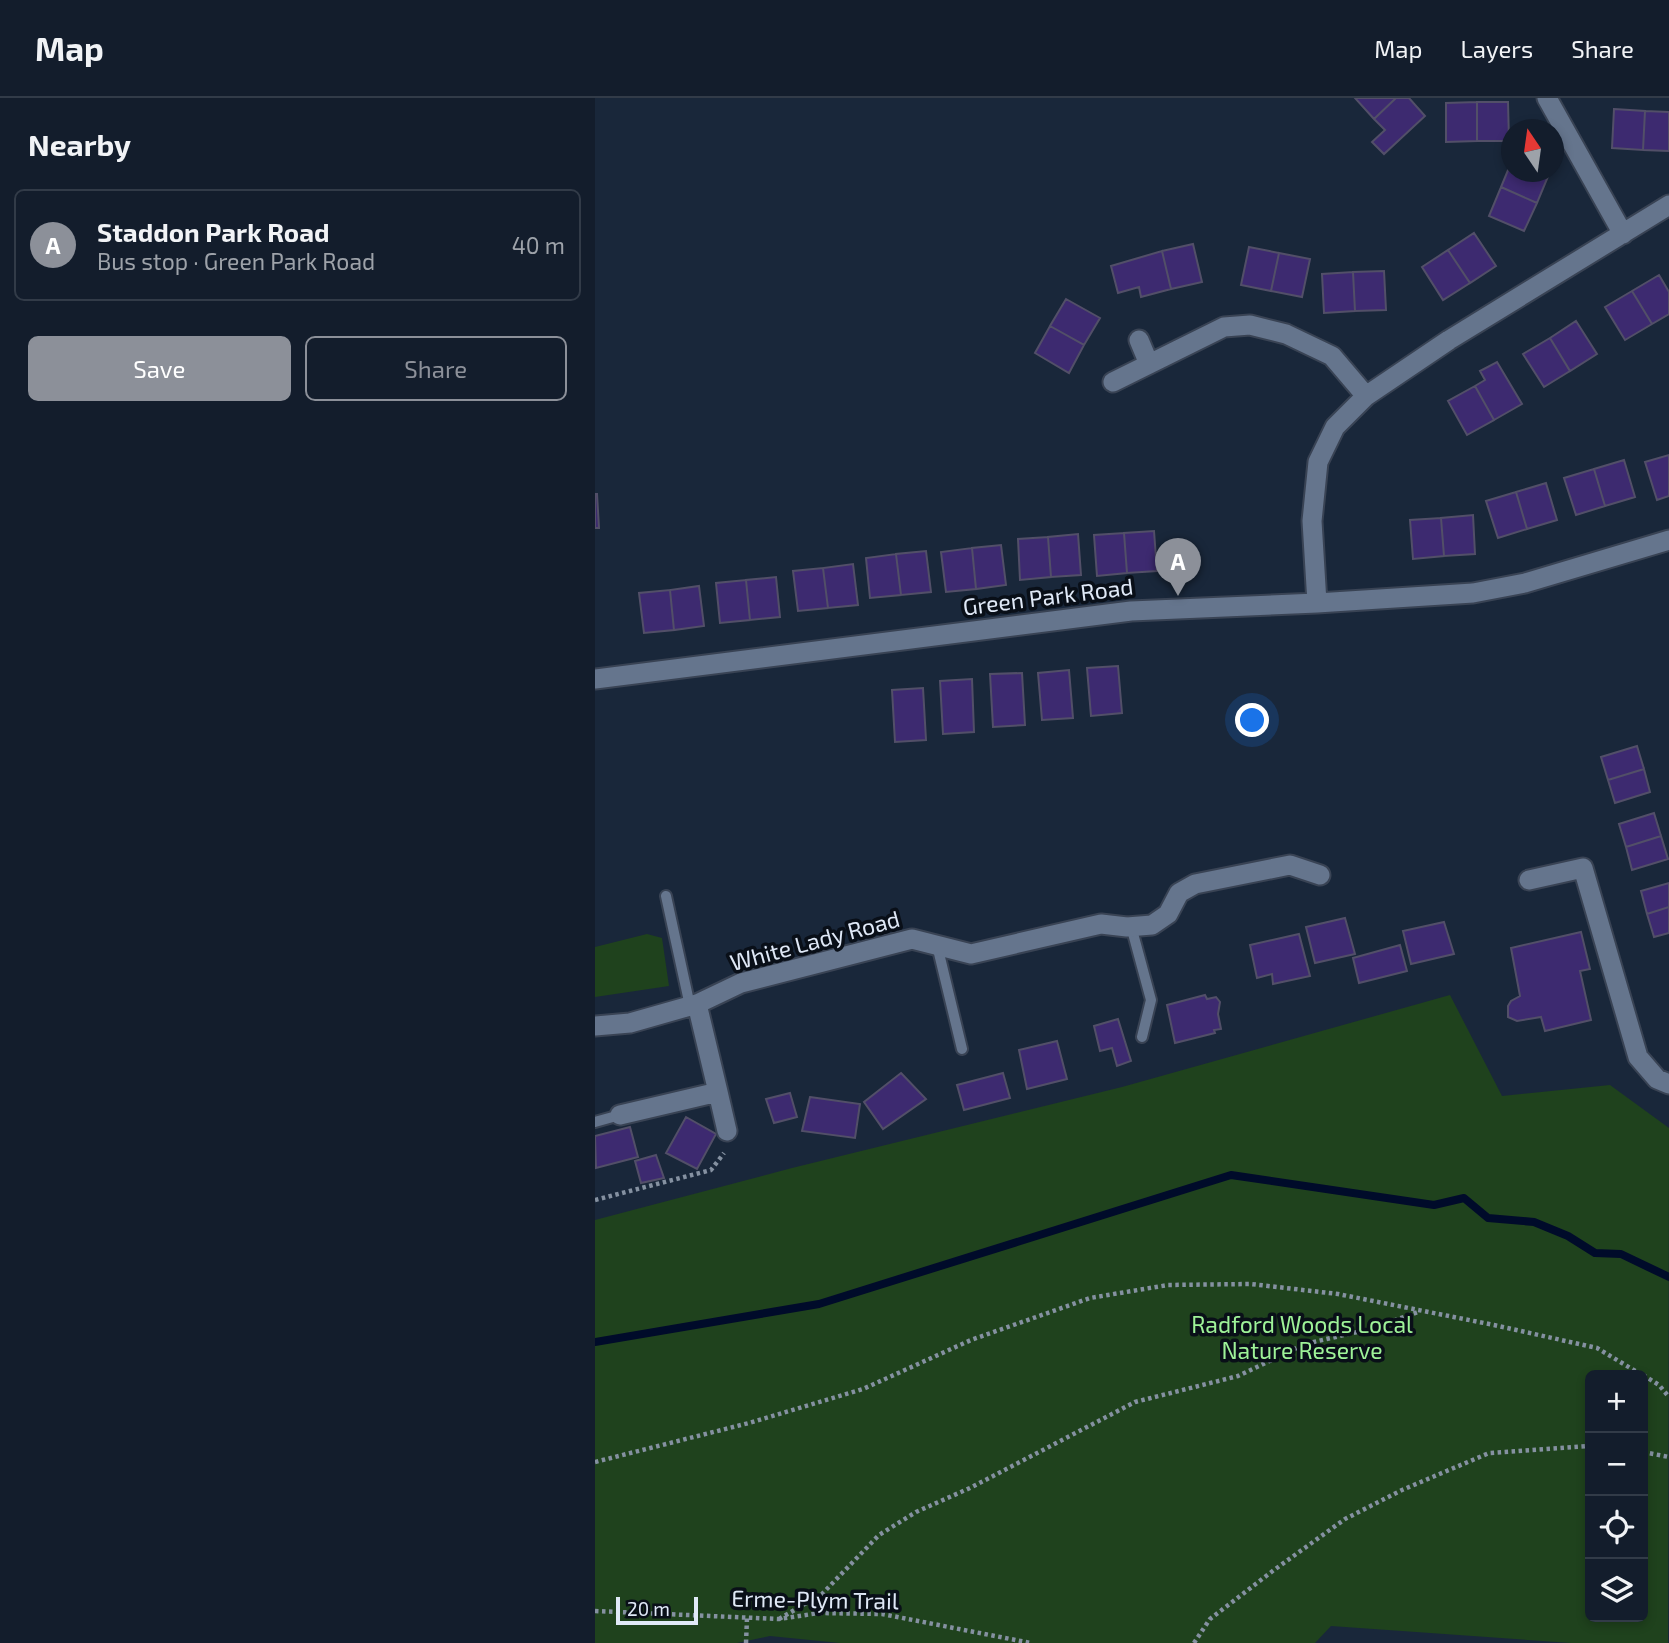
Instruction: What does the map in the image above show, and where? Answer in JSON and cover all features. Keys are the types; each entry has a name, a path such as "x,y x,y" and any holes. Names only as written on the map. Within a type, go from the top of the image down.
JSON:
{"street":[{"path":"1547,98 1623,234"},
{"path":"1317,603 1313,521 1318,462 1335,427 1366,396 1449,340 1669,205"},
{"path":"1113,382 1224,327 1250,325 1286,334 1332,356 1366,396"},
{"path":"1139,340 1149,364"},
{"name":"Green Park Road","path":"595,679 1131,611 1473,593 1525,583 1669,540"},
{"name":"White Lady Road","path":"595,1026 629,1023 694,1005 741,983 912,939 971,954 1101,924 1152,925 1168,914 1179,893 1195,884 1290,865 1320,875"},
{"path":"1529,880 1583,868 1638,1057 1657,1079 1669,1084"},
{"path":"694,1005 727,1131"},
{"path":"620,1115 718,1092"}],"lane":[{"path":"666,896 694,1005"},
{"path":"1131,926 1151,1000 1142,1037"},
{"path":"937,945 962,1049"},
{"path":"595,1122 620,1115"}],"path":[{"path":"595,1200 711,1170 723,1153 727,1131"},
{"path":"595,1462 749,1423 863,1388 971,1340 1090,1298 1168,1285 1251,1284 1338,1294 1597,1348 1634,1370"},
{"path":"779,1619 822,1594 879,1535 916,1512 970,1489 1135,1402 1238,1376 1305,1344 1370,1329 1419,1311"},
{"path":"1648,1378 1659,1385 1669,1397"},
{"path":"1194,1643 1210,1619 1274,1570 1345,1519 1402,1490 1489,1453 1585,1446"},
{"path":"1648,1452 1669,1457"},
{"name":"Erme-Plym Trail","path":"595,1611 779,1619 819,1613 881,1614 1031,1643"},
{"path":"746,1643 747,1618"}],"green space":[{"path":"647,934 662,938 669,986 595,997 595,947"},
{"name":"Radford Woods Local Nature Reserve","path":"1450,995 1502,1096 1610,1085 1669,1128 1668,1643 1571,1643 1331,1626 1315,1643 840,1643 770,1636 737,1643 595,1643 595,1220 792,1168 1122,1087"}],"building":[{"path":"1355,98 1396,98 1374,119"},
{"path":"1396,98 1409,98 1425,116 1384,154 1372,142 1385,130 1374,119"},
{"path":"1477,102 1477,141 1446,142 1446,103"},
{"path":"1477,102 1508,102 1508,119 1501,119 1501,141 1477,141"},
{"path":"1614,109 1645,111 1643,150 1612,148"},
{"path":"1645,111 1669,112 1669,151 1643,150"},
{"path":"1503,182 1546,182 1537,203 1501,187"},
{"path":"1501,187 1537,203 1524,231 1489,216"},
{"path":"1474,233 1496,266 1470,283 1448,250"},
{"path":"1193,244 1202,282 1171,289 1162,251"},
{"path":"1249,247 1279,253 1271,291 1241,285"},
{"path":"1448,250 1470,283 1443,300 1422,267"},
{"path":"1162,251 1171,289 1141,297 1139,287 1118,293 1111,266"},
{"path":"1279,253 1310,259 1302,297 1271,291"},
{"path":"1384,271 1386,310 1355,311 1353,272"},
{"path":"1353,272 1355,311 1324,313 1322,274"},
{"path":"1659,275 1669,292 1669,314 1652,324 1632,291"},
{"path":"1632,291 1652,324 1625,340 1605,307"},
{"path":"1066,299 1100,318 1084,345 1050,326"},
{"path":"1576,321 1597,354 1570,371 1550,338"},
{"path":"1050,326 1084,345 1069,373 1035,353"},
{"path":"1550,338 1570,371 1544,387 1523,354"},
{"path":"1497,362 1522,404 1494,420 1475,386 1485,380 1480,371"},
{"path":"1475,386 1494,420 1467,435 1448,401"},
{"path":"1669,455 1669,496 1657,500 1645,462"},
{"path":"1624,460 1635,497 1605,506 1594,469"},
{"path":"1594,469 1605,506 1576,515 1564,478"},
{"path":"1546,483 1557,520 1527,529 1516,492"},
{"path":"1516,492 1527,529 1498,538 1486,501"},
{"path":"597,494 599,528 595,528"},
{"path":"1473,515 1475,554 1444,556 1441,518"},
{"path":"1441,518 1444,556 1413,559 1410,520"},
{"path":"1154,531 1157,571 1127,573 1124,533"},
{"path":"1124,533 1127,573 1097,576 1094,535"},
{"path":"1078,534 1081,575 1051,577 1048,537"},
{"path":"1048,537 1051,577 1020,580 1018,539"},
{"path":"1001,545 1006,585 976,589 972,548"},
{"path":"972,548 976,589 946,592 941,552"},
{"path":"926,551 931,592 901,595 896,554"},
{"path":"896,554 901,595 870,598 866,558"},
{"path":"853,564 858,605 828,608 823,568"},
{"path":"823,568 828,608 798,611 793,571"},
{"path":"776,577 780,617 750,620 746,580"},
{"path":"746,580 750,620 720,623 716,583"},
{"path":"699,586 704,626 674,630 670,590"},
{"path":"670,590 674,630 644,633 639,593"},
{"path":"1118,666 1122,713 1091,716 1087,668"},
{"path":"1069,670 1073,718 1042,720 1038,673"},
{"path":"1022,673 1025,725 993,727 990,674"},
{"path":"972,679 974,732 943,734 940,681"},
{"path":"923,688 926,740 895,742 892,690"},
{"path":"1637,746 1644,769 1608,780 1601,757"},
{"path":"1644,769 1650,792 1615,803 1608,780"},
{"path":"1654,813 1661,836 1626,847 1619,824"},
{"path":"1661,836 1668,859 1632,870 1626,847"},
{"path":"1669,883 1669,907 1647,914 1641,891"},
{"path":"1669,907 1669,933 1654,937 1647,914"},
{"path":"1345,918 1355,954 1315,963 1306,927"},
{"path":"1444,922 1454,954 1411,964 1403,931"},
{"path":"1581,932 1590,969 1580,971 1591,1020 1545,1031 1541,1017 1517,1021 1508,1017 1508,1006 1520,996 1511,948"},
{"path":"1299,934 1310,976 1273,984 1272,974 1257,978 1250,945"},
{"path":"1400,945 1407,971 1359,983 1353,958"},
{"path":"1205,995 1207,999 1216,997 1220,1002 1218,1014 1221,1029 1175,1043 1167,1005"},
{"path":"1118,1019 1131,1061 1117,1066 1112,1048 1100,1051 1094,1026"},
{"path":"1057,1041 1067,1079 1027,1089 1019,1050"},
{"path":"901,1073 926,1099 883,1129 864,1102"},
{"path":"1003,1073 1010,1098 964,1110 957,1085"},
{"path":"790,1093 797,1117 774,1123 766,1099"},
{"path":"810,1097 860,1104 855,1138 802,1131"},
{"path":"686,1117 716,1134 697,1169 666,1153"},
{"path":"630,1127 638,1157 596,1168 595,1136"},
{"path":"656,1155 664,1178 641,1183 635,1161"}],"waterway":[{"path":"595,1342 819,1304 1231,1175 1434,1205 1464,1198 1488,1218 1534,1222 1568,1236 1595,1253 1621,1254 1669,1277"}],"place":[{"name":"Staddon Park Road","path":"1178,596"}]}
